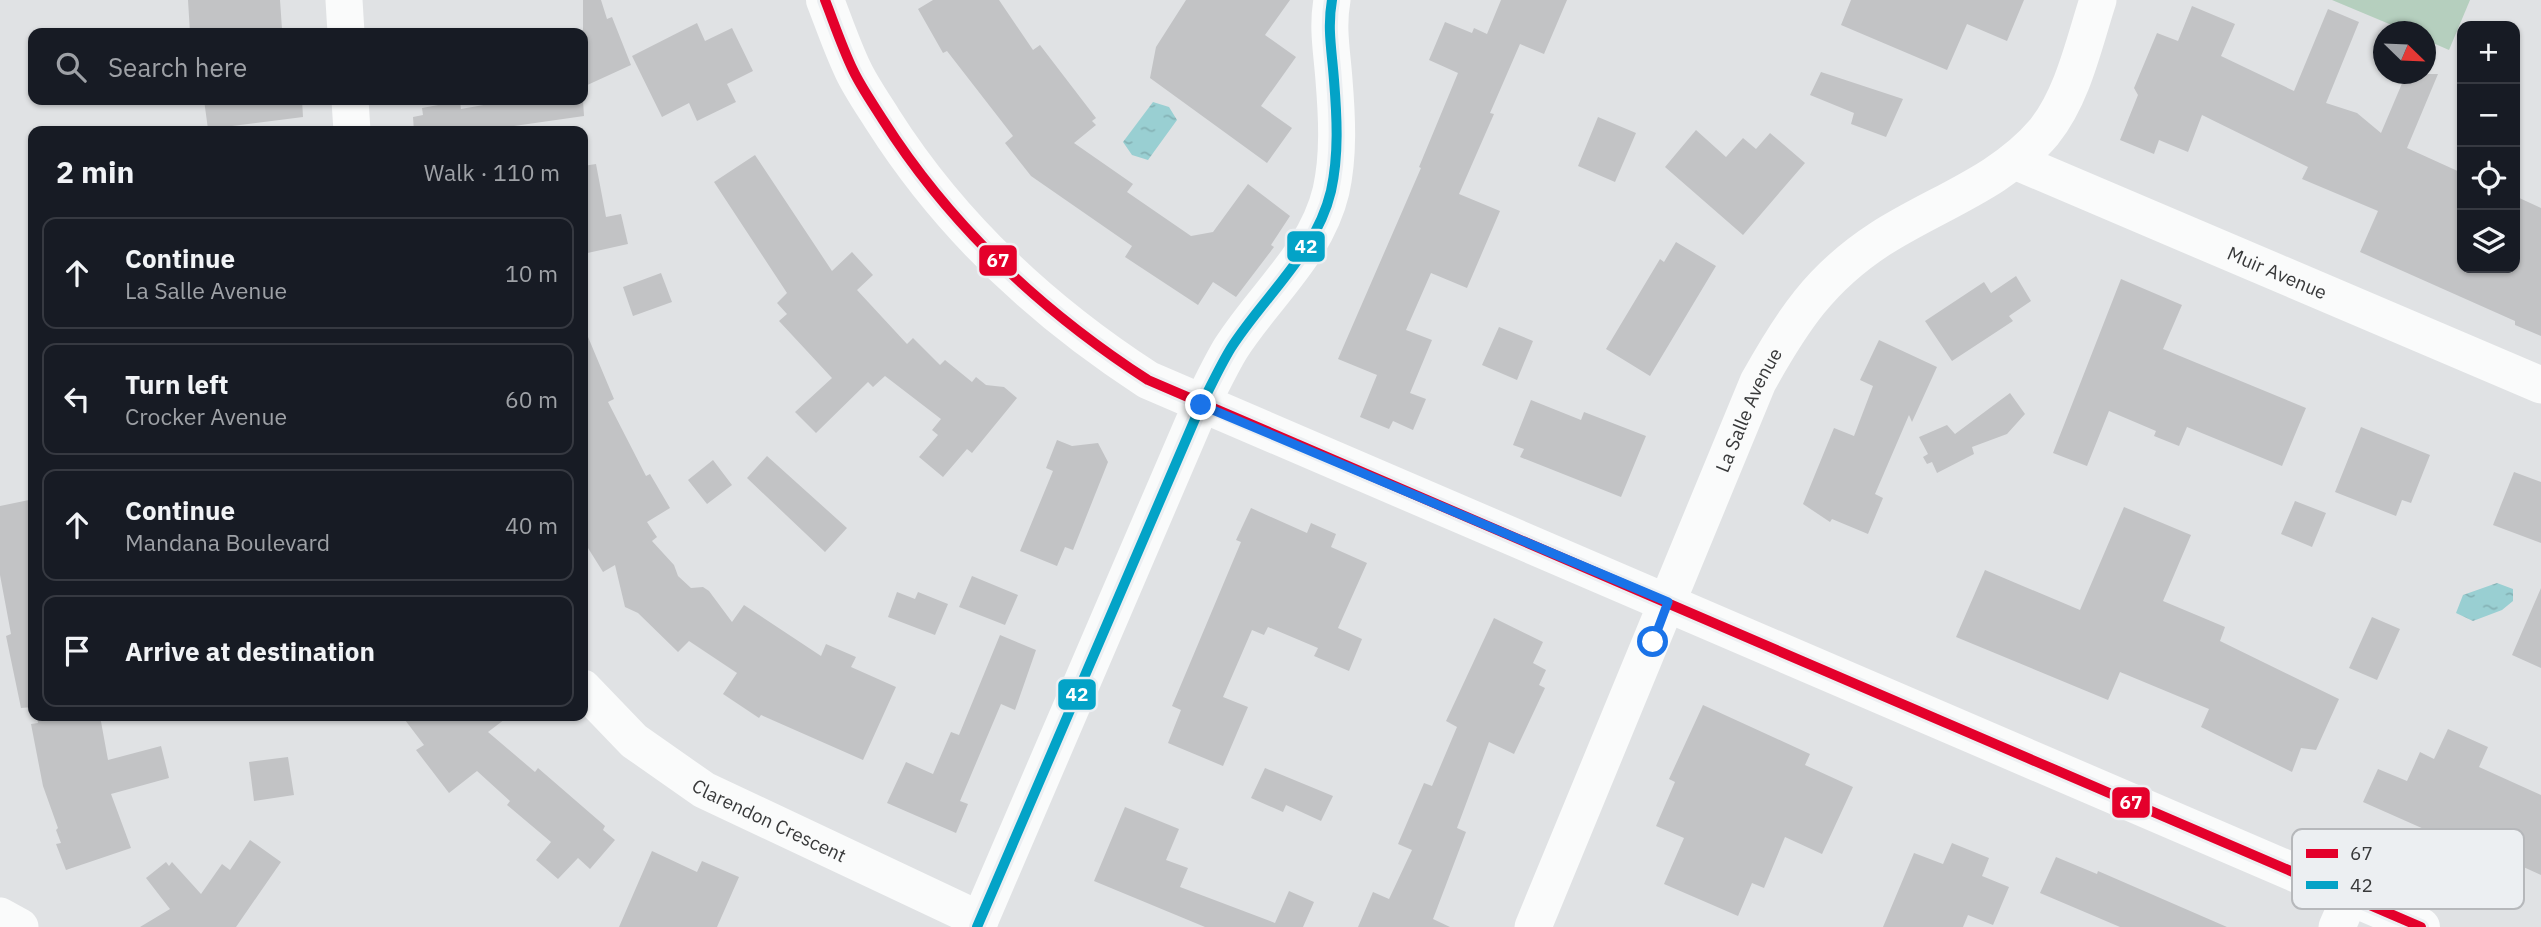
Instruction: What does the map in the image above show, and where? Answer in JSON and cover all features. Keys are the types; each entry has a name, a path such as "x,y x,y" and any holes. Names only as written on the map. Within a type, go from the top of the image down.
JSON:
{"street":[{"path":"344,0 346,28"},
{"path":"825,0 853,72 905,154 988,254 1045,307 1091,343 1148,380 1201,405 1668,602 2292,889"},
{"path":"978,923 1201,405 1231,349 1309,243 1330,193 1337,127 1328,24 1332,0"},
{"name":"La Salle Avenue","path":"1534,927 1758,382 1790,324 1823,285 1880,239 2015,161 2045,130 2070,85 2098,0"},
{"path":"350,105 352,126"},
{"name":"Muir Avenue","path":"2015,161 2541,386"},
{"name":"Clarendon Crescent","path":"588,693 634,741 704,790 978,923"},
{"path":"2343,912 2421,927"},
{"path":"0,916 20,927"}],"green space":[{"path":"2332,0 2470,0 2461,21 2457,21 2457,31 2449,50 2436,44 2436,21 2382,21"}],"water":[{"path":"1153,102 1169,107 1177,120 1148,160 1132,155 1123,142"},
{"path":"2497,583 2513,589 2513,601 2502,610 2473,621 2456,613 2463,595"}],"building":[{"path":"188,0 280,0 282,28 190,28"},
{"path":"583,0 601,0 607,19 612,17 631,65 588,85 588,28 583,28"},
{"path":"933,0 999,0 1033,50 1040,45 1096,118 1092,121 1096,125 1074,143 1133,184 1127,192 1191,236 1213,232 1248,184 1290,216 1271,245 1274,247 1236,297 1213,282 1198,305 1125,257 1132,246 1031,176 1005,143 1013,136 947,51 943,53 918,9"},
{"path":"1186,0 1290,0 1265,35 1296,57 1261,106 1292,128 1267,163 1150,78 1156,47"},
{"path":"1501,0 1567,0 1544,54 1520,44 1490,113 1494,114 1459,194 1500,211 1467,288 1431,273 1406,330 1432,340 1410,393 1426,399 1413,430 1393,421 1389,429 1360,417 1377,375 1338,359 1421,168 1419,167 1458,73 1429,60 1445,22 1472,33 1474,28 1487,34"},
{"path":"1851,0 2024,0 2007,41 1967,24 1947,70 1841,25"},
{"path":"2192,6 2235,24 2221,56 2294,91 2328,9 2359,22 2326,103 2357,113 2381,133 2402,84 2434,84 2407,148 2457,171 2457,273 2520,273 2520,198 2541,208 2541,336 2515,325 2515,321 2360,252 2378,211 2302,179 2308,167 2202,115 2188,152 2159,140 2154,154 2120,140 2138,95 2134,88 2157,33 2178,41"},
{"path":"697,23 705,41 732,28 753,71 727,84 736,102 697,121 689,103 662,117 632,56"},
{"path":"1821,72 1903,99 1886,137 1851,124 1854,113 1810,95"},
{"path":"205,105 302,105 303,117 232,126 208,126"},
{"path":"460,105 461,109 483,105 583,105 584,116 514,126 414,126 413,117 423,115 422,108"},
{"path":"1598,117 1636,133 1615,182 1578,166"},
{"path":"1696,130 1726,157 1743,138 1756,149 1770,133 1805,163 1743,235 1665,167"},
{"path":"755,155 832,271 852,252 873,275 857,290 907,344 913,338 940,365 945,360 972,382 976,377 986,385 1004,387 1017,398 972,453 967,449 943,477 919,457 938,435 932,430 941,419 885,376 873,387 868,382 816,433 795,412 832,378 779,321 787,314 777,303 787,293 714,182"},
{"path":"596,164 606,217 621,214 628,244 588,253 588,165"},
{"path":"1676,242 1716,266 1650,376 1606,349 1660,259 1664,262"},
{"path":"661,273 672,302 633,316 623,287"},
{"path":"2016,276 2031,301 2009,316 2013,321 1952,361 1925,321 1984,282 1991,293"},
{"path":"2121,279 2182,305 2163,349 2306,408 2282,466 2187,427 2179,446 2154,436 2156,431 2109,411 2087,466 2053,453"},
{"path":"1499,327 1533,341 1517,380 1482,365"},
{"path":"588,337 614,399 608,402 646,476 650,474 670,508 647,522 657,537 652,541 674,565 678,576 691,588 703,587 709,591 732,622 744,605 821,656 826,644 856,657 851,667 896,687 863,760 761,715 759,718 723,694 737,673 689,641 678,652 638,613 625,607 615,565 603,572 588,548"},
{"path":"1879,340 1937,367 1912,422 1909,415 1875,494 1883,498 1868,534 1832,519 1830,522 1803,504 1834,428 1854,436 1873,386 1860,380"},
{"path":"2010,393 2025,414 2007,434 1972,447 1974,454 1937,473 1932,462 1927,464 1923,457 1928,454 1919,437 1947,425 1955,434"},
{"path":"1531,400 1581,420 1584,412 1646,436 1621,497 1520,457 1524,449 1513,445"},
{"path":"2361,427 2430,455 2411,503 2402,500 2396,516 2335,492"},
{"path":"1057,440 1072,446 1098,443 1108,462 1073,550 1065,547 1057,566 1020,551 1053,471 1046,468"},
{"path":"767,456 847,528 825,552 747,478"},
{"path":"713,460 732,485 707,504 688,480"},
{"path":"2514,472 2541,482 2541,543 2493,525"},
{"path":"28,500 28,707 21,708 6,636 11,634 0,575 0,506"},
{"path":"2295,501 2326,513 2312,547 2281,534"},
{"path":"2124,507 2191,535 2163,601 2225,627 2220,641 2339,699 2316,750 2301,748 2292,772 2201,727 2209,709 2120,672 2108,700 1956,637 1985,570 2080,610"},
{"path":"1251,508 1307,533 1311,523 1336,534 1331,547 1367,563 1338,628 1362,639 1349,671 1314,656 1318,648 1268,627 1264,635 1252,630 1223,697 1248,707 1223,766 1168,743 1181,710 1172,706 1241,542 1236,540"},
{"path":"972,576 1018,595 1005,625 959,607"},
{"path":"2541,588 2541,668 2512,655"},
{"path":"897,592 915,599 918,592 948,604 935,635 888,617"},
{"path":"2372,617 2400,629 2377,680 2349,668"},
{"path":"1494,618 1543,642 1533,663 1546,670 1539,685 1545,688 1514,754 1489,742 1457,828 1466,832 1433,919 1450,927 1358,927 1373,892 1389,899 1412,850 1398,844 1424,783 1432,786 1457,727 1446,721"},
{"path":"1000,635 1036,650 1015,710 1001,704 960,801 968,804 956,833 887,803 906,762 933,774 951,732 959,735"},
{"path":"1703,705 1810,754 1805,765 1853,787 1822,854 1785,837 1764,888 1752,883 1738,916 1664,884 1684,838 1656,826 1675,782 1669,779"},
{"path":"101,721 108,760 161,746 169,778 111,794 131,848 66,870 56,844 61,843 56,830 58,828 43,786 31,724"},
{"path":"406,721 502,721 488,732 535,772 538,768 605,826 603,830 615,840 590,869 578,858 558,879 536,860 551,842 507,805 510,801 477,771 449,793 416,750 424,745"},
{"path":"2448,729 2488,747 2479,767 2541,795 2541,875 2524,867 2524,829 2424,829 2363,802 2378,769 2407,781 2420,752 2434,759"},
{"path":"288,757 294,795 254,801 249,762"},
{"path":"1265,768 1333,796 1321,821 1286,805 1283,812 1251,798"},
{"path":"1125,807 1179,829 1166,860 1188,868 1180,887 1275,923 1289,891 1314,902 1303,927 1205,927 1094,881"},
{"path":"250,840 281,862 236,927 140,927 170,909 146,878 166,862 169,866 172,862 201,894 222,864 230,870"},
{"path":"1952,843 1989,858 1982,876 2009,887 1993,925 1968,915 1963,927 1883,927 1914,853 1943,864"},
{"path":"652,851 697,872 702,861 739,877 717,927 619,927"},
{"path":"2056,857 2097,874 2098,871 2227,927 2120,927 2040,893"}],"transit line":[{"name":"67","path":"825,0 845,53 860,83 938,196 1002,265 1036,296 1109,354 1148,380 2292,872"},
{"name":"42","path":"977,927 1201,405 1231,348 1288,274 1314,235 1324,214 1334,177 1336,150 1330,30 1332,0"},
{"name":"67","path":"2379,909 2421,927"}],"route":[{"path":"1201,405 1668,602 1653,642"}]}
